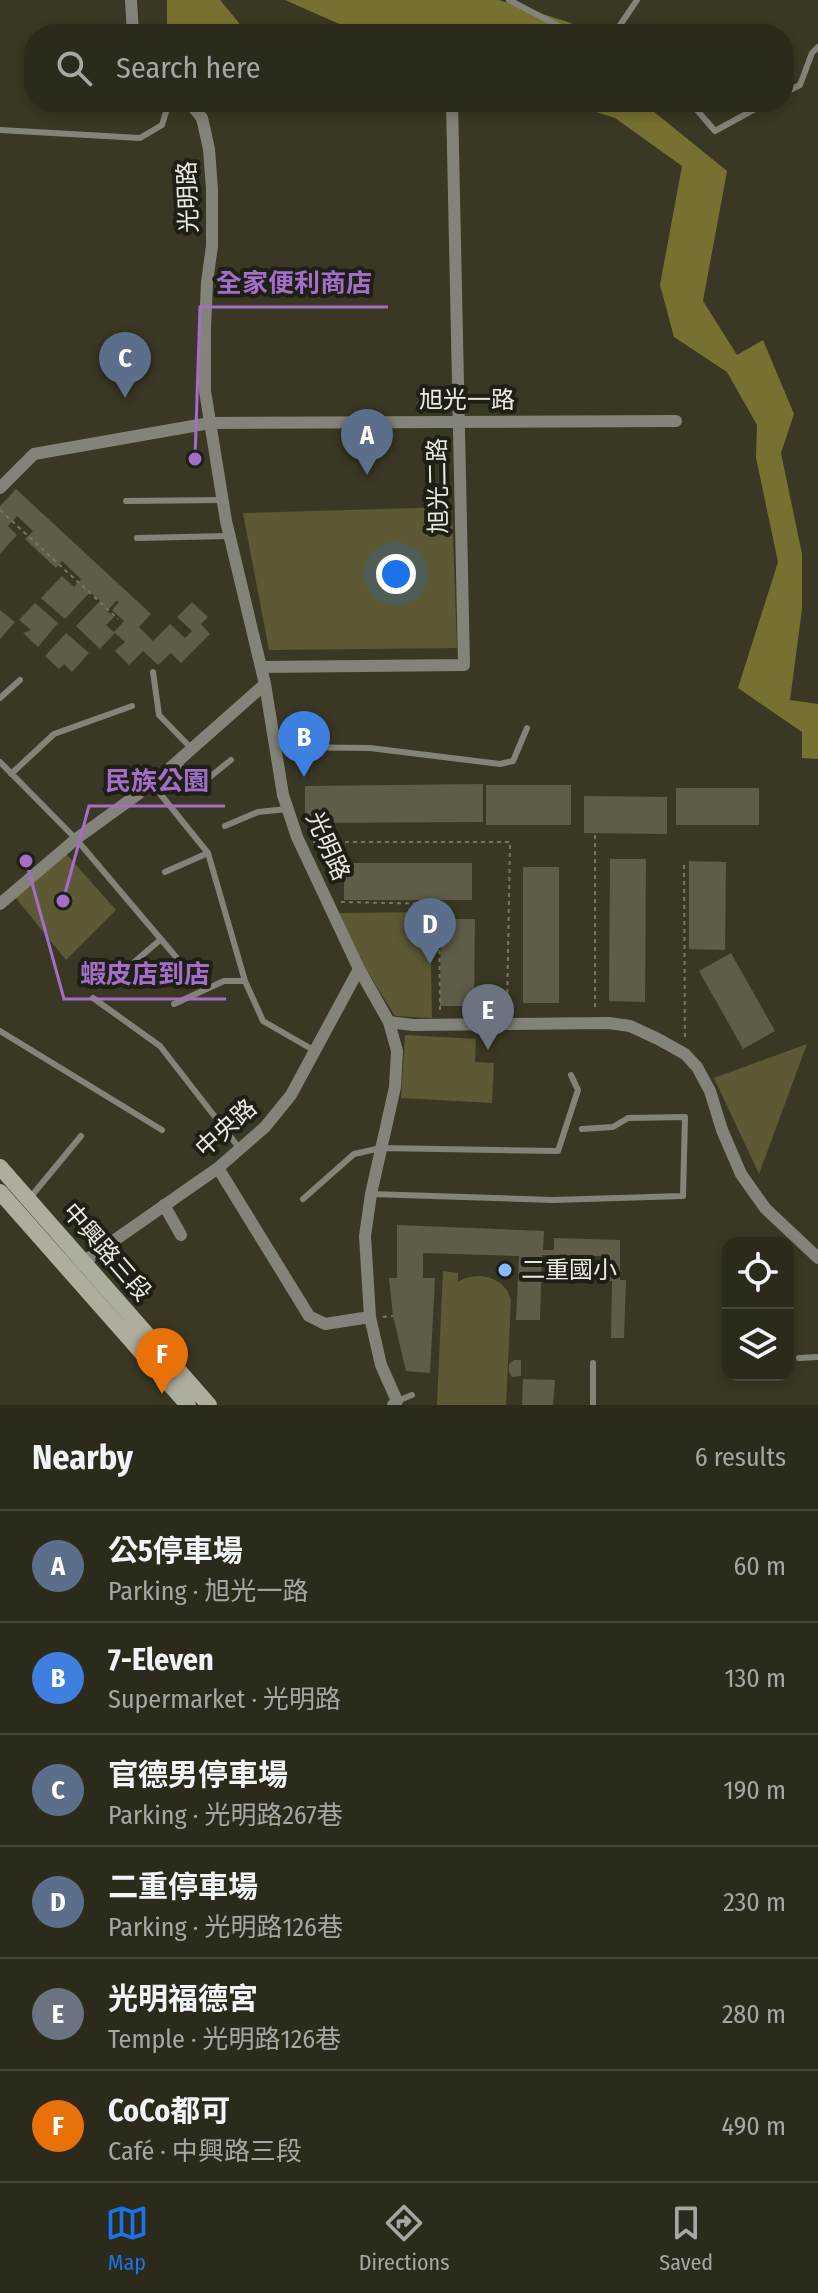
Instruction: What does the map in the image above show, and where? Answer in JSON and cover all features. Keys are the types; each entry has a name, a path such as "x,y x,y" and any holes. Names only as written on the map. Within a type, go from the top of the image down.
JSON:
{"main road":[{"name":"中興路三段","path":"0,1167 209,1405"},
{"name":"中興路三段","path":"0,1192 188,1405"}],"street":[{"path":"131,0 132,24"},
{"name":"光明路","path":"197,112 202,118 209,149 212,189 205,391 222,500 265,684 283,795 299,842 359,969 389,1022 397,1051 395,1087 371,1194 365,1236 370,1317 381,1365 395,1403"},
{"name":"旭光二路","path":"261,667 464,665 452,112"},
{"name":"旭光一路","path":"0,488 34,454 210,423 676,421"},
{"path":"0,904 76,839 152,784 265,684"},
{"name":"中央路","path":"70,1272 218,1168 265,1127 291,1095 359,969"},
{"path":"389,1022 413,1025 595,1023 630,1026 685,1054 697,1067 710,1091 722,1130 741,1174 765,1208 818,1258"},
{"path":"218,1168 309,1316 325,1324 370,1317"},
{"path":"164,1205 181,1235"}],"lane":[{"path":"509,0 555,24"},
{"path":"621,24 637,0"},
{"path":"794,88 800,85 812,53 818,47"},
{"path":"0,130 140,138 162,125 166,112"},
{"path":"699,112 715,131 750,112"},
{"path":"126,501 222,500"},
{"path":"137,538 230,536"},
{"path":"153,672 159,715 192,749"},
{"path":"0,698 20,680"},
{"path":"11,774 54,734 132,706"},
{"path":"275,747 370,748 500,764 513,761 527,728"},
{"path":"177,762 200,785 231,760"},
{"path":"0,762 76,839 176,957"},
{"path":"152,784 208,853 245,981 263,1021 315,1051"},
{"path":"225,826 258,812 287,809"},
{"path":"165,872 208,853"},
{"path":"118,976 160,940"},
{"path":"174,1004 224,981 245,981"},
{"path":"93,998 160,1046 240,1149"},
{"path":"0,1031 162,1130"},
{"path":"303,1199 354,1154 381,1148 558,1151 578,1090 571,1075"},
{"path":"371,1194 553,1200 683,1196 685,1117 628,1118 613,1127 582,1129"},
{"path":"29,1199 81,1136"},
{"path":"799,1358 818,1357"},
{"path":"593,1363 593,1405"},
{"path":"395,1403 412,1395"}],"path":[{"path":"0,510 118,619"},
{"path":"595,835 595,1023"},
{"path":"299,842 510,842 507,1023"},
{"path":"684,865 685,1054"},
{"path":"328,901 439,904 440,1025"}],"shaded area":[{"path":"167,0 220,0 239,24 167,24"},
{"path":"285,0 499,0 572,24 339,24"},
{"path":"596,112 654,112 727,171 703,301 737,355 763,340 794,414 781,453 802,554 802,609 790,700 818,704 818,759 802,758 802,732 738,688 778,562 756,458 757,425 727,372 674,337 660,285 682,166 615,118"},
{"path":"452,507 457,648 269,650 243,513"},
{"path":"61,848 116,910 66,960 11,892"},
{"path":"430,912 432,1018 395,1016 362,963 339,913"},
{"path":"405,1035 476,1039 475,1062 494,1063 492,1103 401,1098"},
{"path":"807,1044 759,1174 714,1078"},
{"path":"443,1271 458,1273 458,1282 469,1277 488,1277 508,1293 511,1300 506,1405 437,1405"}],"building":[{"path":"16,489 151,614 139,627 153,641 170,624 185,638 192,631 177,617 192,602 208,617 201,624 210,634 181,663 171,653 158,665 143,651 129,665 115,651 125,642 114,632 124,621 112,610 119,602 117,600 107,611 114,617 106,625 115,633 100,649 76,626 100,601 90,592 65,619 41,598 62,576 74,587 81,579 62,561 56,568 25,539 33,531 17,516 8,526 17,535 0,554 0,506"},
{"path":"35,603 58,623 38,647 23,633 31,630 19,620"},
{"path":"0,610 15,622 0,639"},
{"path":"66,633 89,653 72,672 64,664 59,669 45,656"},
{"path":"483,784 483,822 305,823 305,786"},
{"path":"486,785 571,785 571,825 486,825"},
{"path":"676,788 759,788 759,825 676,825"},
{"path":"584,796 667,797 667,834 584,833"},
{"path":"610,859 646,859 645,1002 609,1001"},
{"path":"689,861 726,862 725,950 689,949"},
{"path":"344,863 472,863 472,900 344,900"},
{"path":"523,867 559,867 559,1003 523,1003"},
{"path":"441,919 475,919 474,1006 440,1006"},
{"path":"731,953 775,1031 743,1049 699,971"},
{"path":"397,1225 544,1231 543,1250 554,1250 554,1238 620,1240 620,1280 626,1280 624,1338 611,1338 612,1281 600,1281 600,1256 542,1255 540,1320 516,1320 519,1256 423,1253 423,1278 435,1278 430,1373 406,1371 393,1316 389,1278 397,1278"},
{"path":"521,1360 521,1376 512,1377 509,1372 509,1364"},
{"path":"523,1379 555,1380 553,1405 522,1405"}],"place":[{"name":"官德男停車場","path":"125,398"},
{"name":"全家便利商店","path":"195,459"},
{"name":"公5停車場","path":"367,475"},
{"name":"7-Eleven","path":"304,777"},
{"name":"蝦皮店到店","path":"26,861"},
{"name":"民族公園","path":"63,901"},
{"name":"二重停車場","path":"430,964"},
{"name":"光明福德宮","path":"488,1050"},
{"name":"二重國小","path":"505,1270"},
{"name":"CoCo都可","path":"162,1394"}]}
